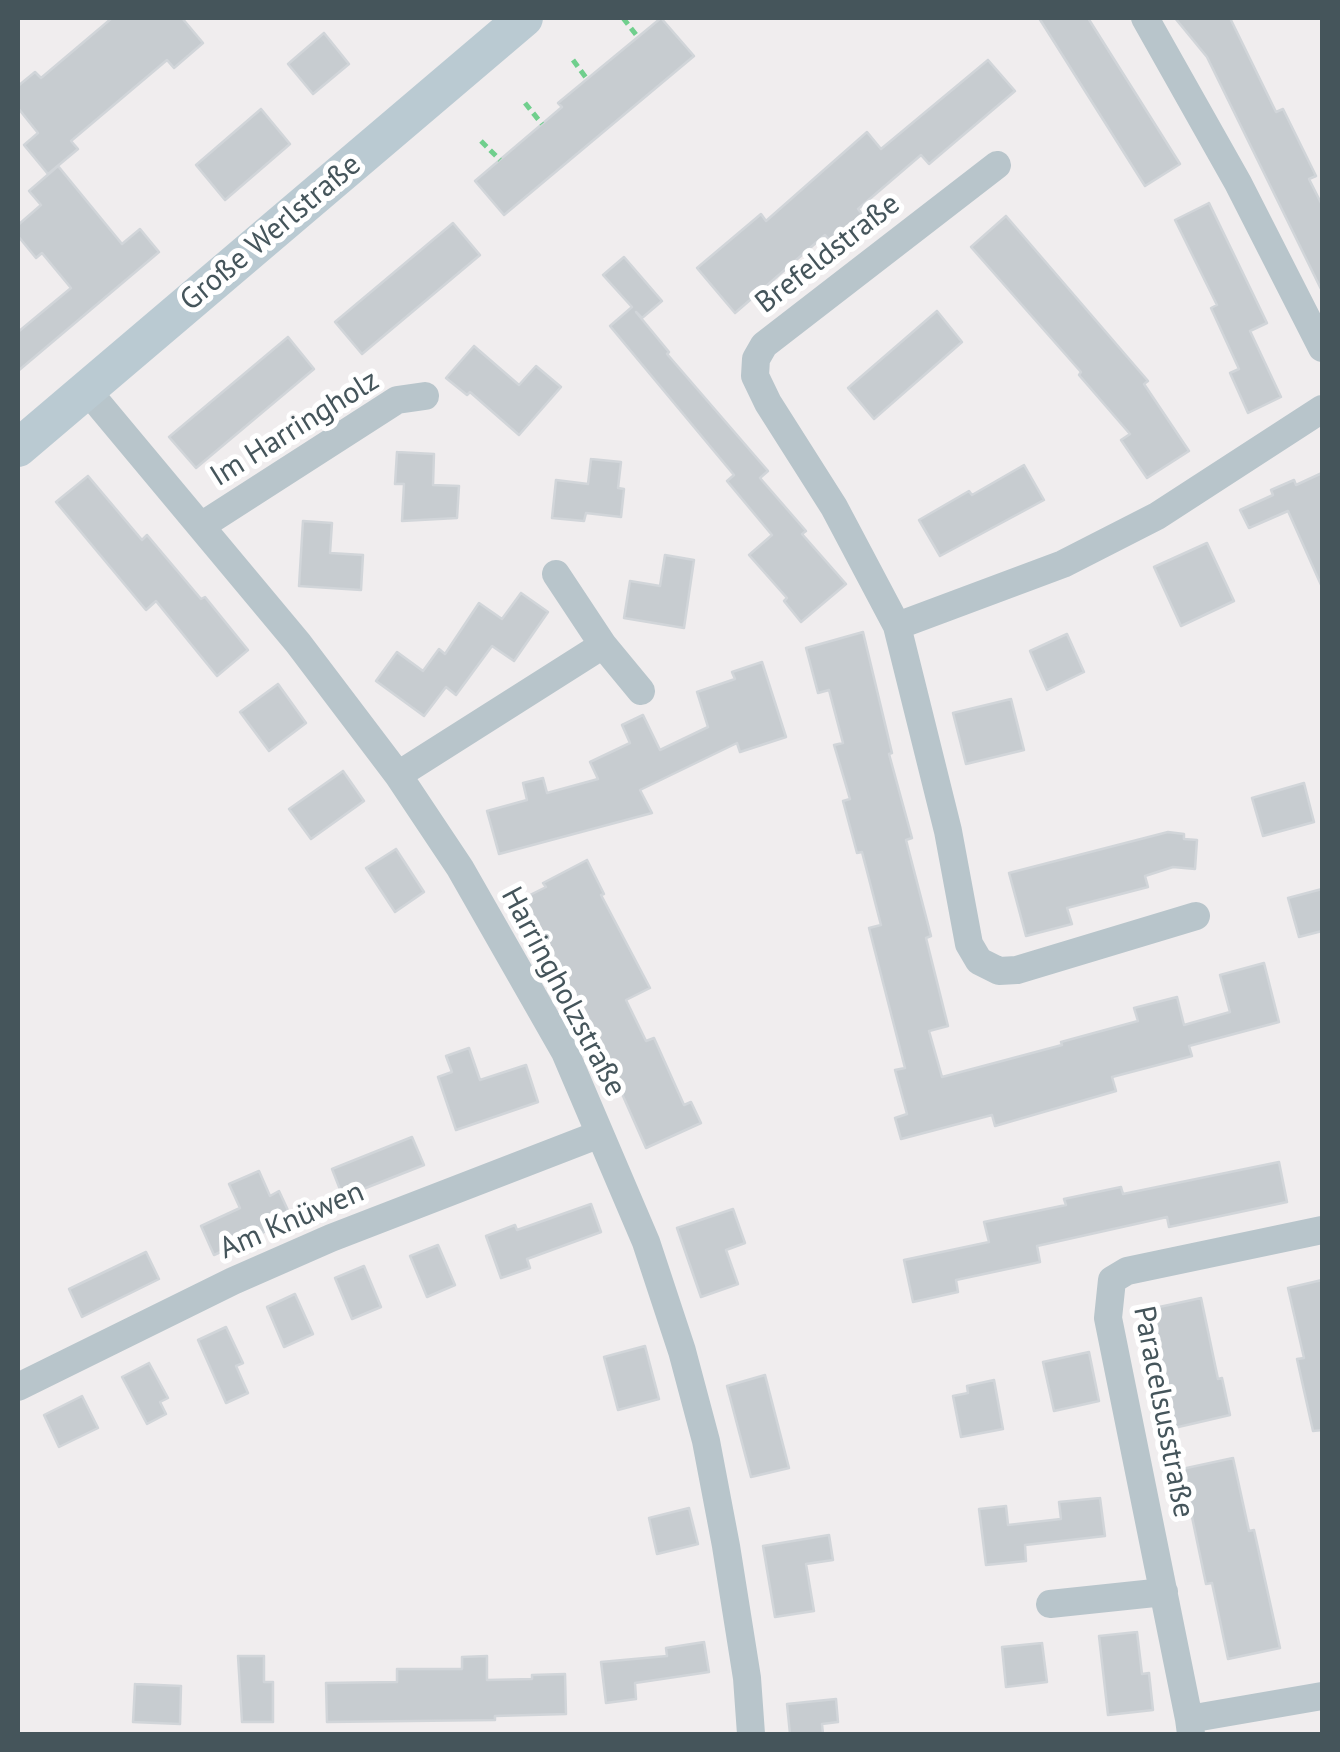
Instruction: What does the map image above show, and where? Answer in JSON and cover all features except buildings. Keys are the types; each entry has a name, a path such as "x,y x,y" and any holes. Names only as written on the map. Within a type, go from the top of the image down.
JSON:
{"street":[{"name":"Große Werlstraße","path":"18,448 524,18"},
{"path":"1144,18 1238,183 1322,348"},
{"name":"Brefeldstraße","path":"997,165 764,345 756,359 754,376 834,507 897,626 948,830 969,944 980,961 999,971 1017,970 1196,916"},
{"name":"Harringholzstraße","path":"86,390 298,643 398,775 460,868 565,1052 646,1242 682,1352 706,1441 747,1678 751,1734"},
{"name":"Im Harringholz","path":"201,526 397,400 426,396"},
{"path":"897,626 1063,564 1156,516 1322,409"},
{"path":"556,574 603,644 642,690"},
{"path":"398,775 603,644"},
{"name":"Am Knüwen","path":"18,1387 219,1287 331,1238 600,1134"},
{"name":"Paracelsusstraße","path":"1190,1727 1108,1318 1112,1280 1127,1271 1322,1230"},
{"path":"1050,1604 1164,1592"},
{"path":"1190,1727 1322,1696"}],"path":[{"path":"623,18 637,36"},
{"path":"573,60 587,79"},
{"path":"525,103 542,124"},
{"path":"481,140 500,160"}]}
